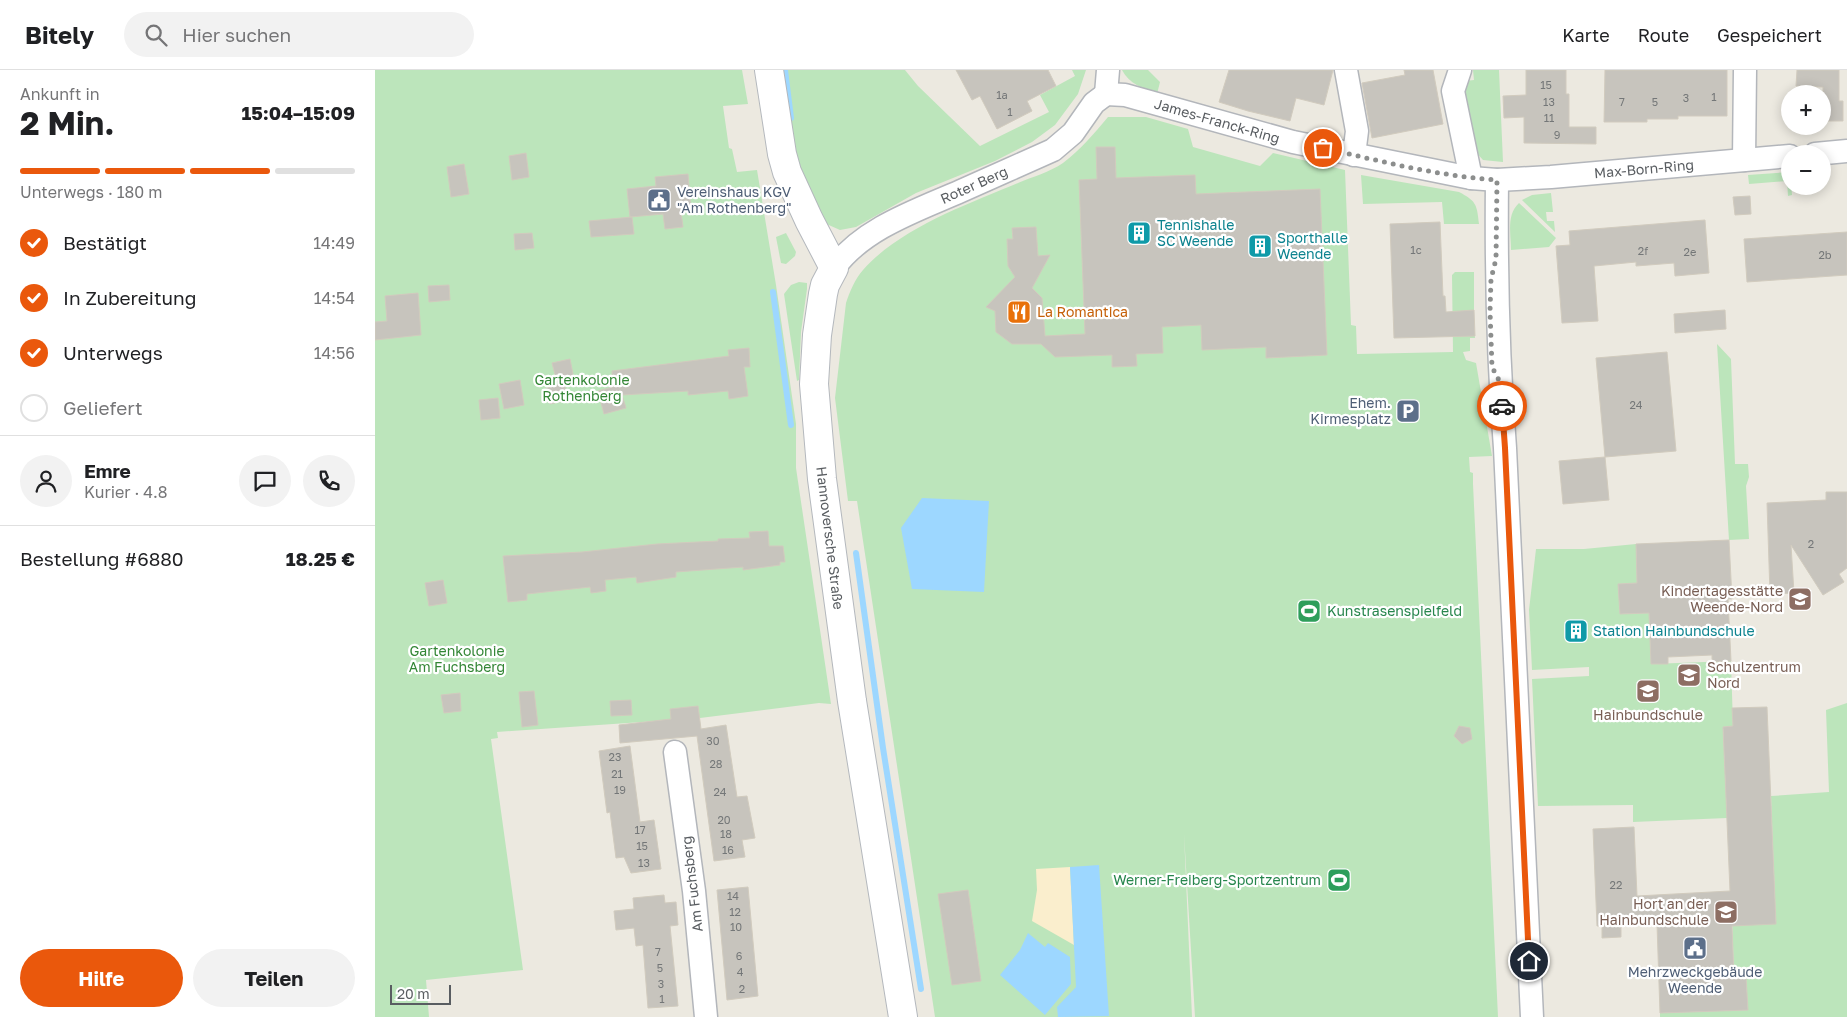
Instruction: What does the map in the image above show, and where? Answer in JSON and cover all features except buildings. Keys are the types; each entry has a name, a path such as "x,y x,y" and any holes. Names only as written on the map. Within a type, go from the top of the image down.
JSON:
{"street":[{"path":"769,70 782,154 787,172 834,268"},
{"path":"1106,94 1108,70"},
{"path":"1346,70 1357,132 1354,156"},
{"path":"1460,70 1453,90 1471,178"},
{"path":"1744,160 1745,70"},
{"name":"Roter Berg","path":"834,268 864,240 896,220 1053,150 1073,133 1094,103 1106,94"},
{"name":"James-Franck-Ring","path":"1106,94 1125,95 1262,134 1354,156 1471,178 1497,180"},
{"path":"1831,152 1847,151"},
{"name":"Max-Born-Ring","path":"1497,180 1781,157"},
{"path":"1497,180 1496,259 1500,382 1505,448 1532,1017"},
{"name":"Hannoversche Straße","path":"834,268 825,285 823,294 814,384 822,479 852,701 903,1017"},
{"name":"Am Fuchsberg","path":"675,752 694,891 706,1017"}],"green space":[{"path":"375,70 742,70 748,104 723,106 729,148 732,149 737,172 757,170 796,424 796,468 831,704 819,703 700,718 497,732 498,738 491,739 523,970 426,980 429,1017 375,1017"},
{"path":"780,70 905,70 918,86 980,146 1049,112 1040,95 1075,76 1072,70 1086,70 1078,94 1055,125 1032,142 995,161 916,193 856,227 840,230 822,222 795,162"},
{"path":"1122,70 1148,70 1160,82 1157,94 1132,82"},
{"path":"1473,70 1499,70 1503,162 1483,160 1475,151 1461,89 1465,81 1474,80"},
{"path":"1108,117 1146,117 1188,129 1193,147 1260,166 1273,153 1345,170 1351,325 1356,326 1357,354 1453,352 1452,275 1455,272 1474,272 1474,310 1469,311 1475,338 1470,338 1470,351 1463,352 1466,360 1476,363 1492,456 1469,457 1470,472 1473,473 1498,1017 1195,1017 1184,834 1192,1017 935,1017 857,501 848,501 835,398 846,303 853,285 863,270 878,255 896,242 915,230 957,209 1058,166 1081,147"},
{"path":"1781,173 1781,181 1749,184 1748,175"},
{"path":"1361,175 1459,192 1475,204 1479,224 1444,224 1442,202 1363,204"},
{"path":"1551,193 1553,212 1546,212 1547,221 1554,221 1555,232 1522,200 1532,195"},
{"path":"1519,203 1556,238 1549,247 1511,250 1510,231 1512,213"},
{"path":"786,233 796,252 795,256 786,264 781,263 776,237"},
{"path":"799,282 807,283 807,289 801,332 799,380 797,381 784,294 791,285"},
{"path":"1717,344 1731,359 1735,464 1748,464 1749,477 1746,486 1749,539 1729,540"},
{"path":"1636,544 1637,583 1618,584 1620,614 1649,613 1651,664 1731,661 1733,726 1723,727 1727,818 1633,822 1633,805 1538,806 1532,679 1589,676 1589,667 1532,670 1529,610 1536,549 1584,549"},
{"path":"1847,703 1847,1017 1660,1017 1660,1013 1748,1010 1746,977 1734,977 1732,913 1776,924 1771,796 1829,792 1826,710"}],"sand":[{"path":"1070,867 1074,945 1032,921 1037,890 1036,869"}],"water":[{"path":"922,498 989,501 984,592 912,589 901,528"},
{"path":"1099,865 1109,1016 1058,1017 1057,1007 1076,987 1070,867"},
{"path":"1028,933 1045,947 1048,943 1070,957 1071,984 1045,1015 1000,975 1020,950"}],"waterway":[{"path":"785,70 791,118"},
{"path":"773,292 791,425"},
{"path":"856,553 883,748 921,989"}],"way so far":[{"path":"1323,148 1437,172 1497,180 1496,259 1489,294 1492,367 1500,382 1502,406"}],"place":[{"name":"Vereinshaus KGV \"Am Rothenberg\"","path":"659,200"},
{"name":"Tennishalle SC Weende","path":"1139,233"},
{"name":"Sporthalle Weende","path":"1260,246"},
{"name":"La Romantica","path":"1019,312"},
{"name":"Ehem. Kirmesplatz","path":"1408,411"},
{"name":"Kindertagesstätte Weende-Nord","path":"1800,599"},
{"name":"Kunstrasenspielfeld","path":"1309,611"},
{"name":"Station Hainbundschule","path":"1576,631"},
{"name":"Schulzentrum Nord","path":"1689,675"},
{"name":"Hainbundschule","path":"1648,691"},
{"name":"Werner-Freiberg-Sportzentrum","path":"1339,880"},
{"name":"Hort an der Hainbundschule","path":"1726,912"},
{"name":"Mehrzweckgebäude Weende","path":"1695,948"}],"route":[{"path":"1502,406 1529,961"}],"park label":[{"name":"Gartenkolonie Rothenberg","path":"582,388"},
{"name":"Gartenkolonie Am Fuchsberg","path":"457,660"}]}
